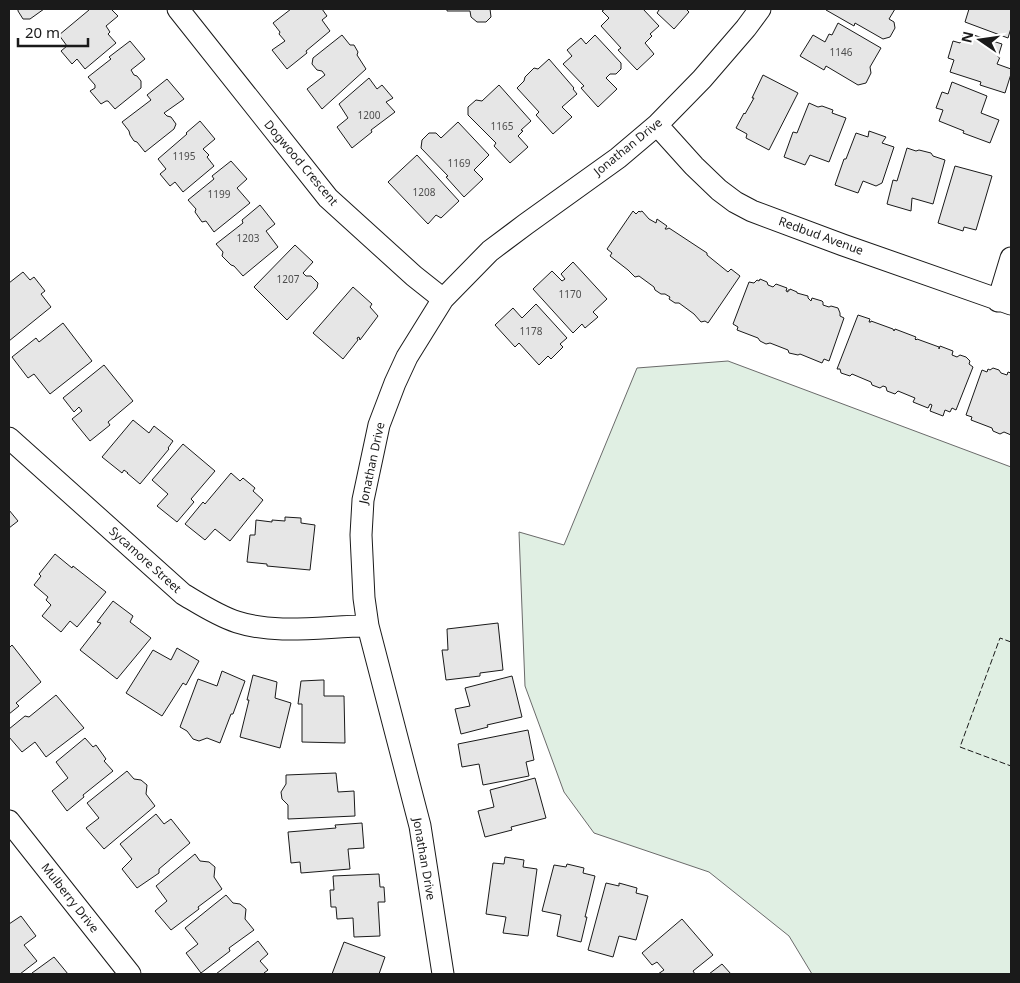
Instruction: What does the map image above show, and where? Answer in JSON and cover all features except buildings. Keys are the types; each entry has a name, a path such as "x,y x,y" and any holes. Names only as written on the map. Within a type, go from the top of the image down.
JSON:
{"street":[{"name":"Dogwood Crescent","path":"178,9 328,198 414,276 443,299"},
{"name":"Jonathan Drive","path":"443,974 420,826 368,626 364,598 361,535 363,500 379,425 407,357 443,299 490,251 618,158 657,124 702,79 760,9"},
{"name":"Redbud Avenue","path":"657,124 706,178 735,202 752,211 842,245 1005,302"},
{"path":"1005,302 1011,258"},
{"name":"Sycamore Street","path":"9,438 183,594 209,609 236,622 260,628 368,626"},
{"name":"Mulberry Drive","path":"9,821 130,974"}],"green space":[{"path":"728,361 1011,467 1011,974 812,974 789,936 709,872 594,833 564,792 525,686 519,532 564,545 637,368"}],"fence":[{"path":"1011,642 1000,638 960,747 1011,766"}]}
